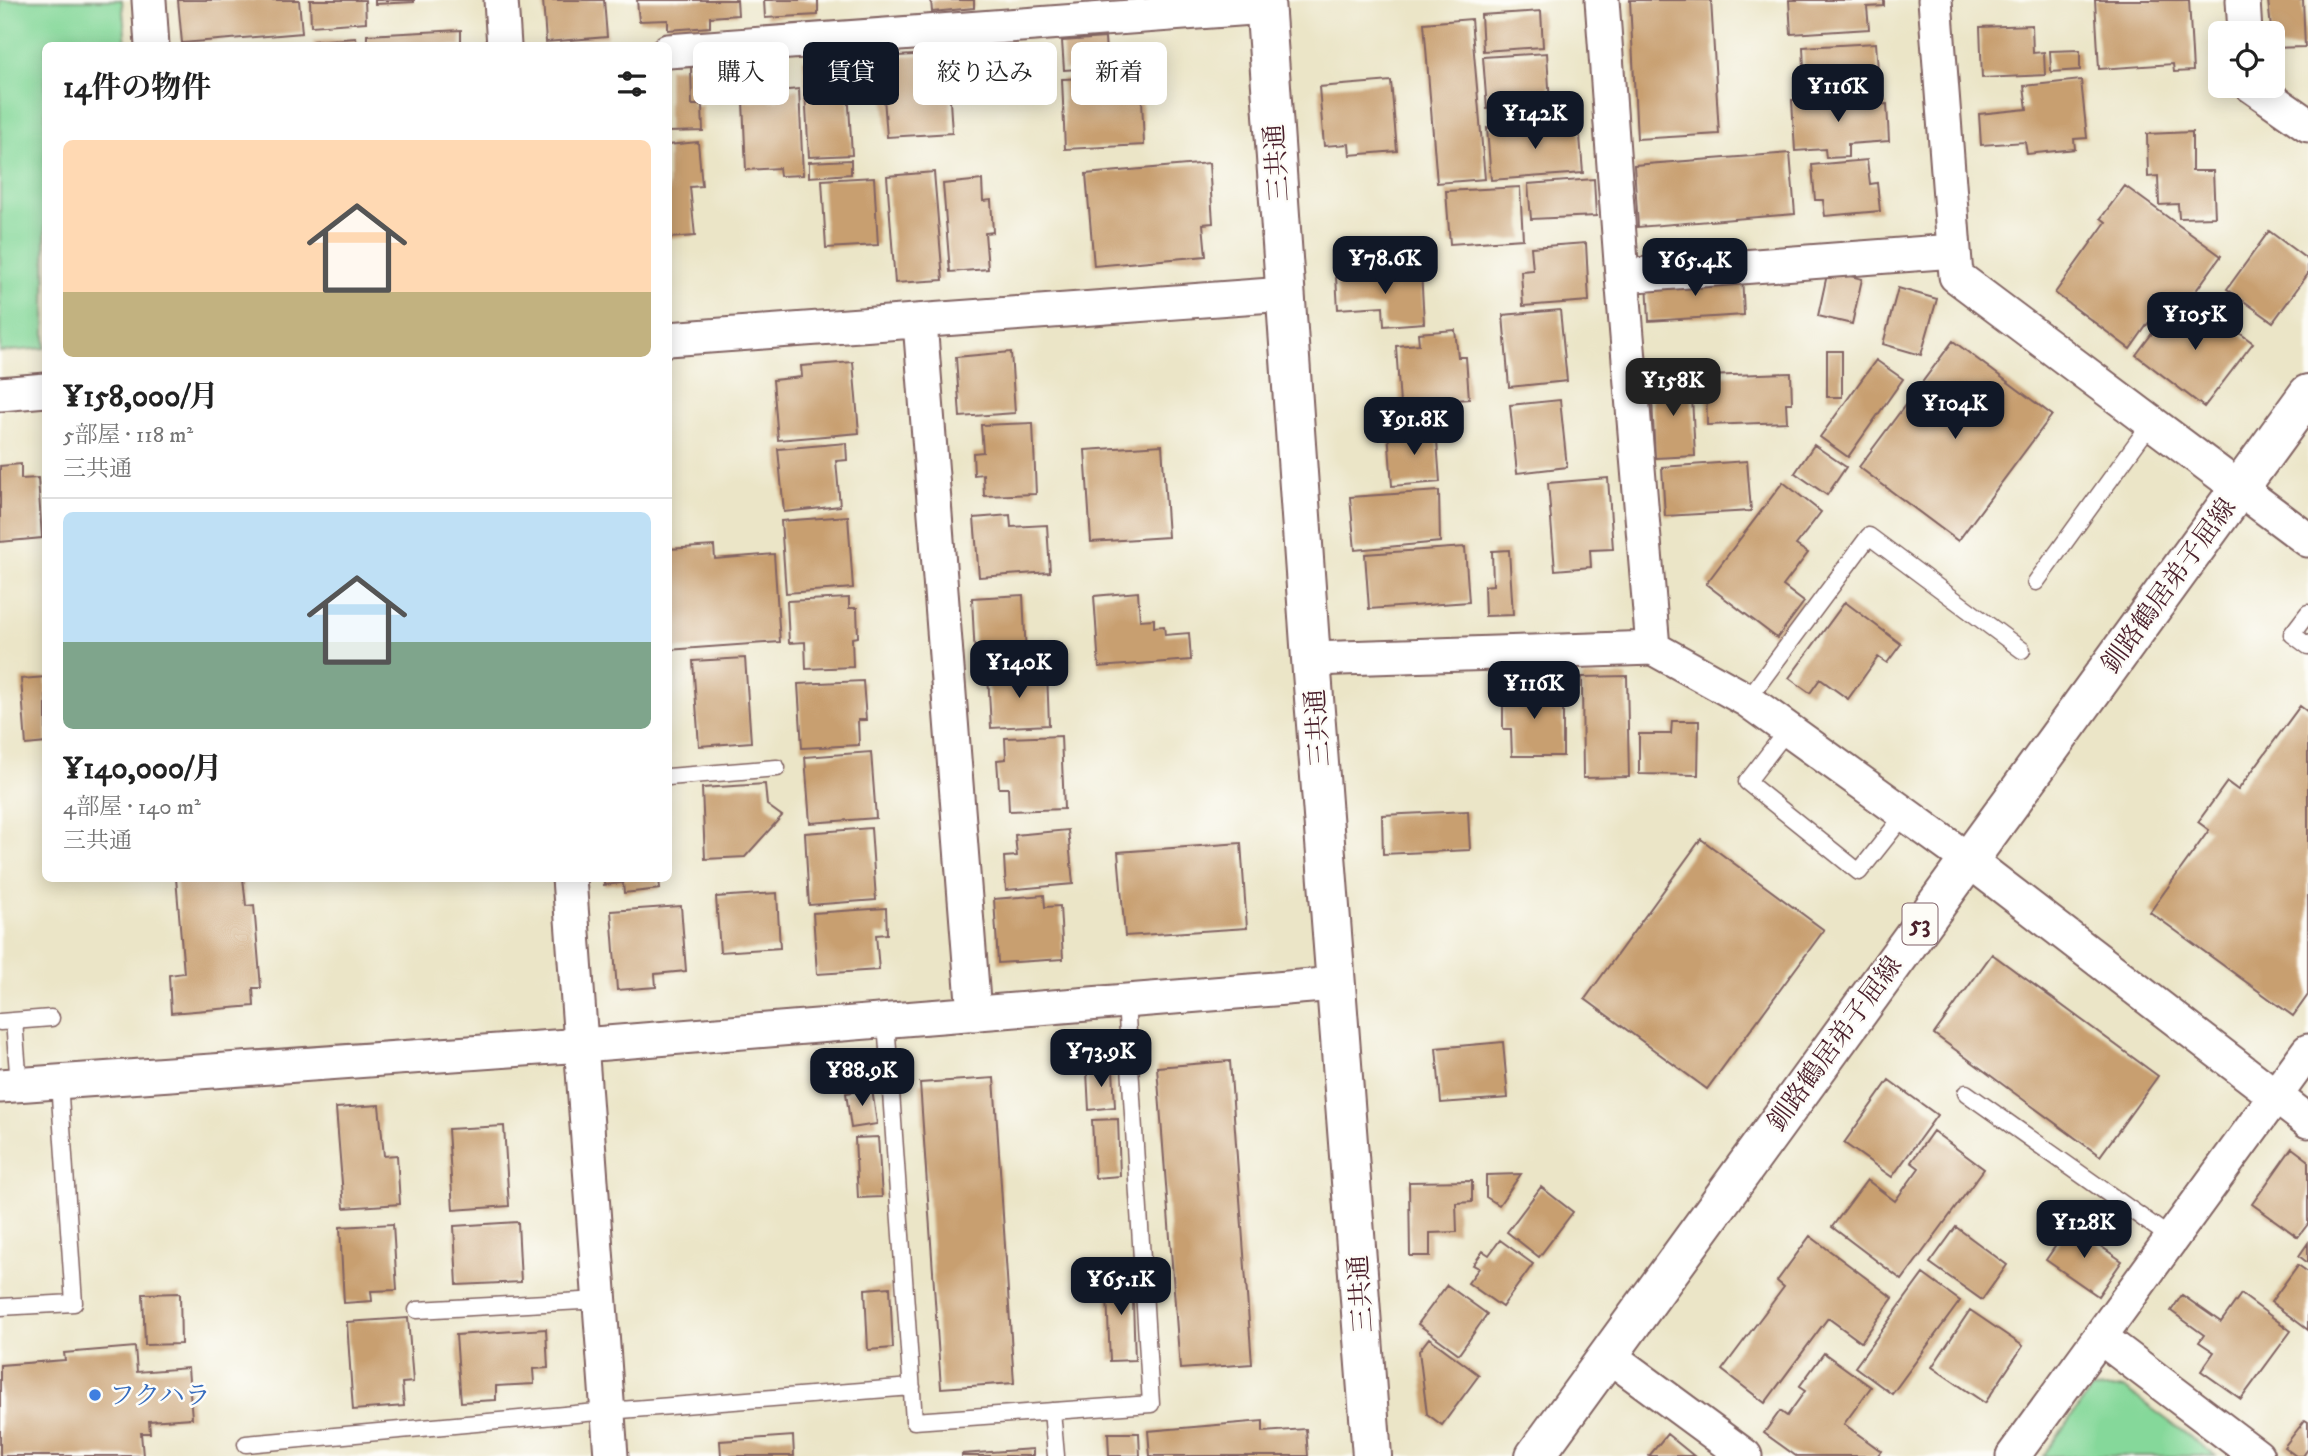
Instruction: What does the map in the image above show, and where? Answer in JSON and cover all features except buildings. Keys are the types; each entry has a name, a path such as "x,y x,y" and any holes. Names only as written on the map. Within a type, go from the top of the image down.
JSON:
{"street":[{"path":"149,0 152,42"},
{"path":"501,0 504,42"},
{"path":"1602,0 1653,648"},
{"path":"1936,0 1956,276 2308,540"},
{"path":"2243,0 2244,21"},
{"path":"672,51 1266,4"},
{"name":"三共通","path":"1266,4 1311,659 1372,1456"},
{"path":"2269,98 2308,125"},
{"path":"1622,275 1954,251"},
{"path":"672,340 1285,294"},
{"path":"920,322 974,1014"},
{"path":"0,394 42,390"},
{"name":"釧路鶴居弟子屈線","path":"1535,1456 2308,394"},
{"path":"1311,659 1653,648 1747,700 1905,814 2308,1121"},
{"path":"569,882 611,1456"},
{"path":"9,1086 582,1045 1336,984"},
{"path":"2013,1456 2308,1051"},
{"path":"2100,1337 2257,1456"},
{"path":"1608,1355 1745,1456"}],"lane":[{"path":"2036,582 2151,423"},
{"path":"1747,700 1868,536 2022,650"},
{"path":"2308,613 2292,634 2308,646"},
{"path":"1787,729 1746,782 1859,872 1905,814"},
{"path":"672,778 777,768"},
{"path":"886,1021 914,1421 1151,1404 1126,1001"},
{"path":"9,1086 7,1021 51,1018"},
{"path":"0,1307 74,1303 59,1082"},
{"path":"1966,1093 2171,1238"},
{"path":"417,1310 600,1300"},
{"path":"246,1444 912,1387"},
{"path":"1052,1410 1056,1456"}],"green space":[{"path":"0,0 122,0 126,42 42,42 42,348 0,352"},
{"path":"2124,1388 2216,1456 2043,1456 2091,1390"}],"place":[{"name":"フクハラ","path":"95,1395"}]}
